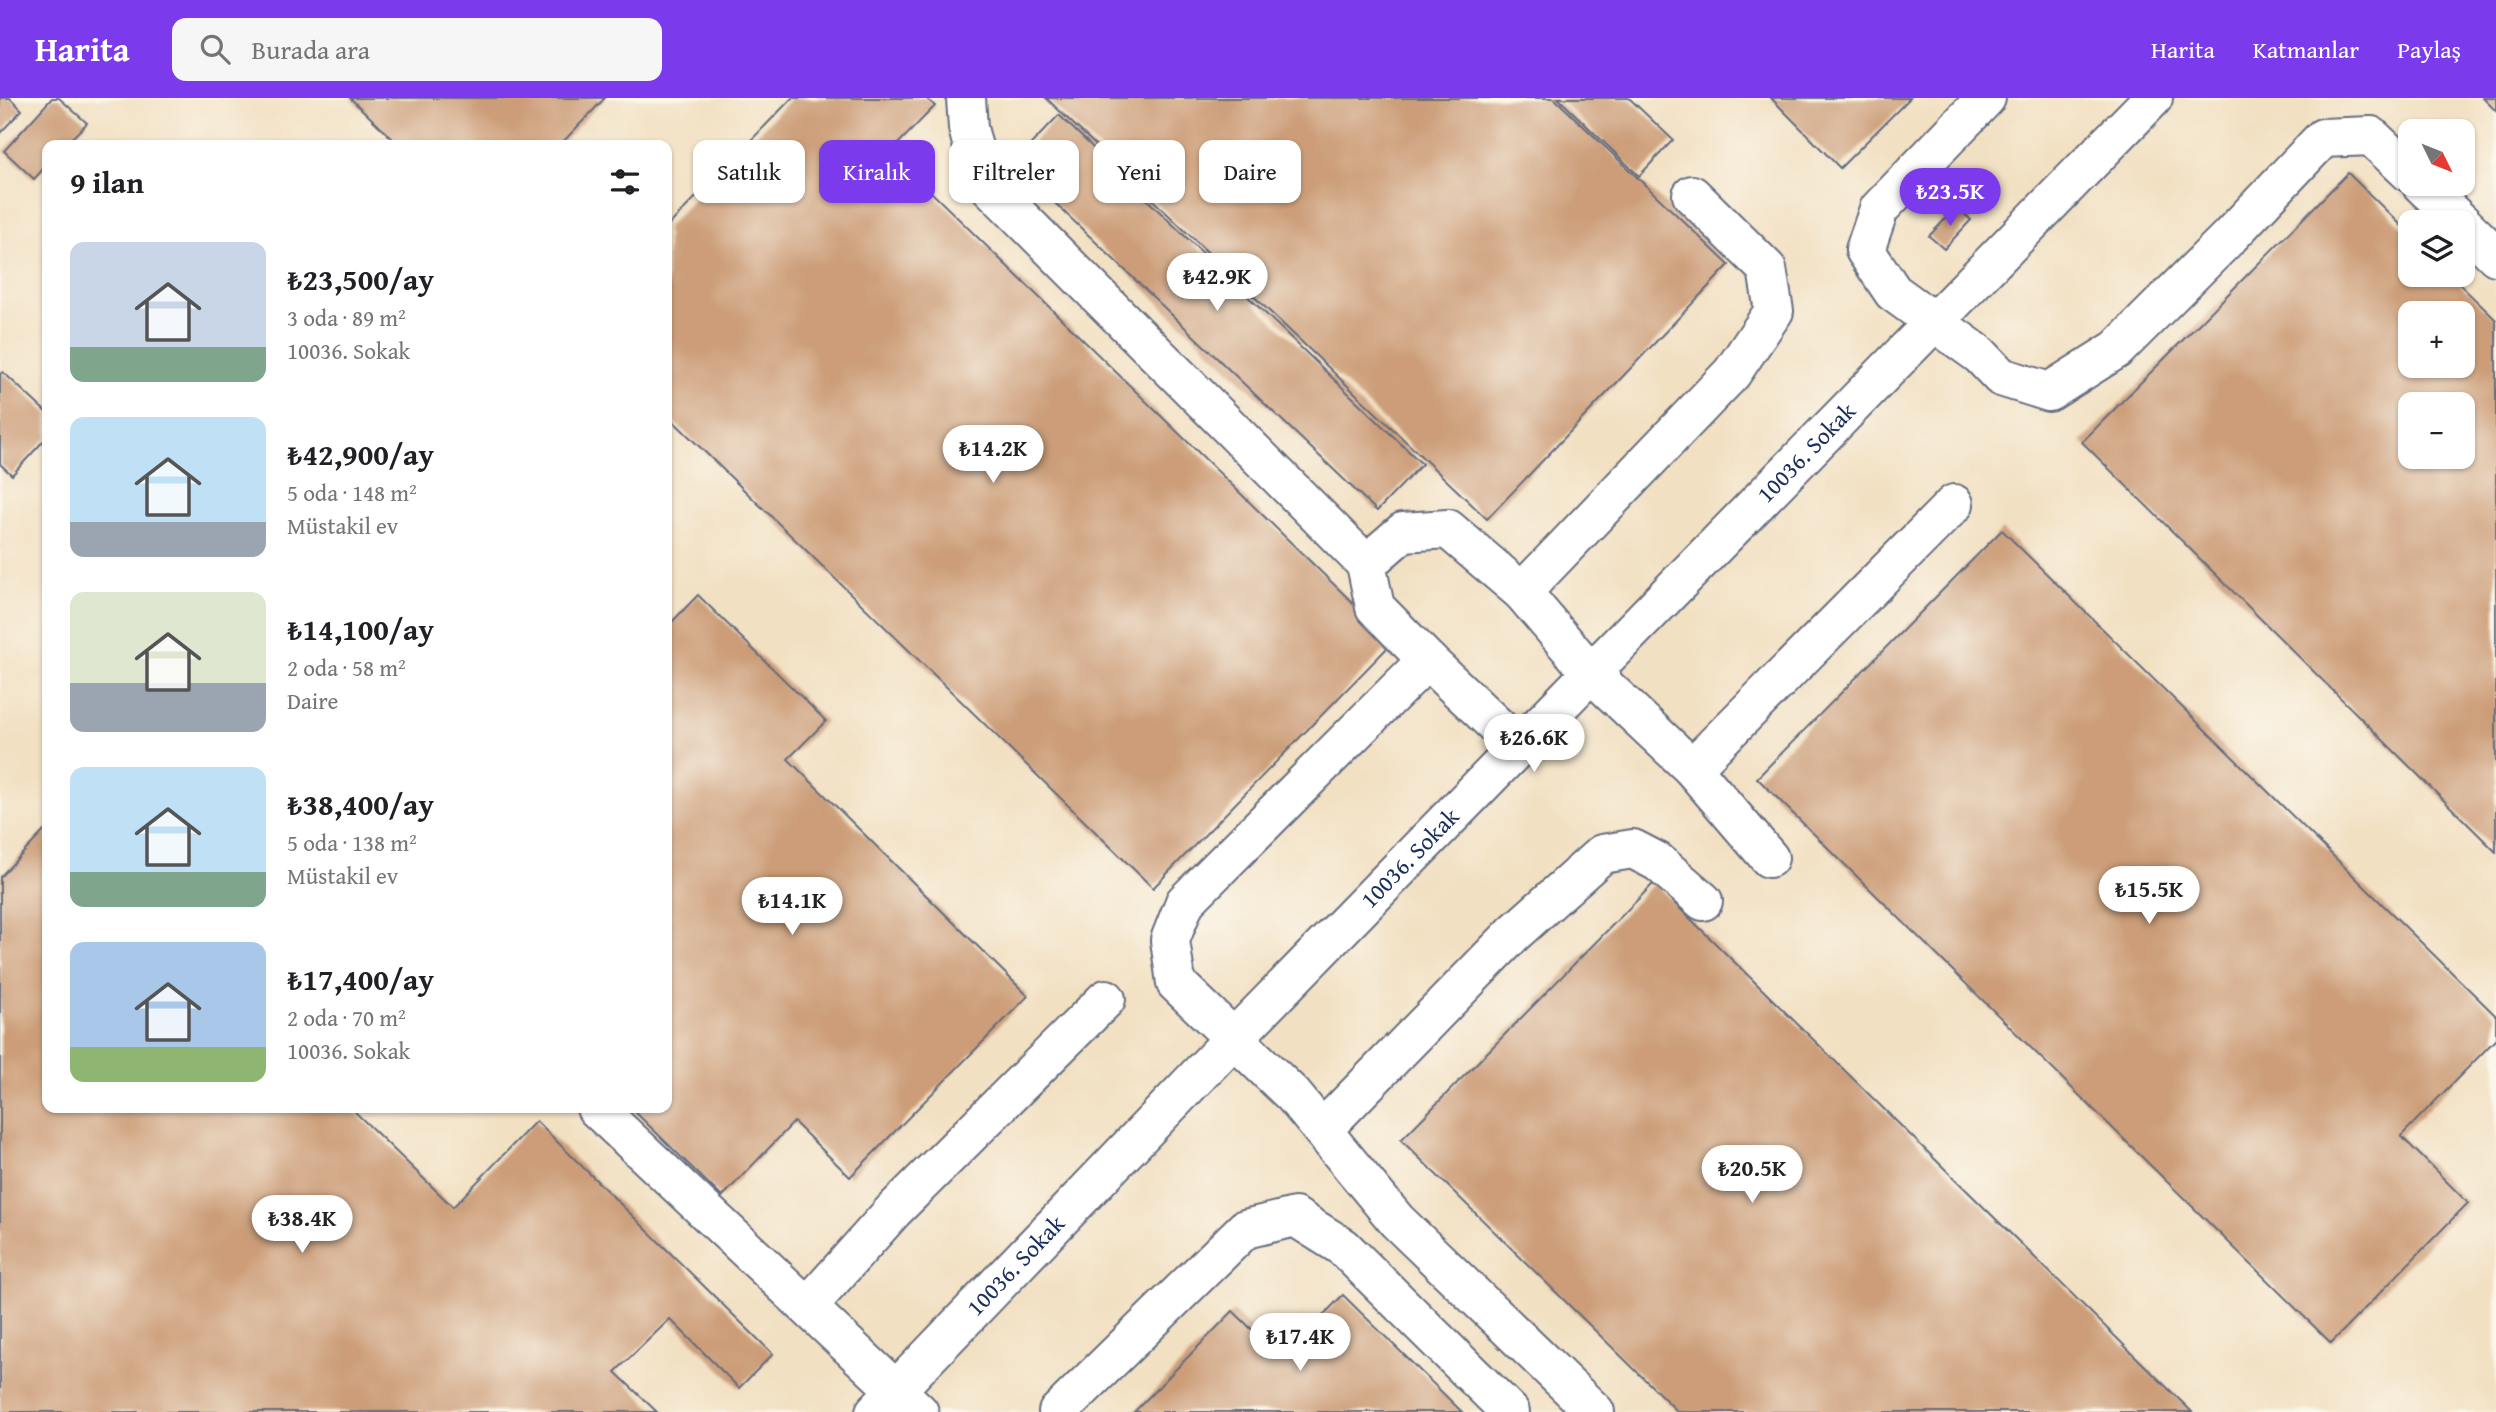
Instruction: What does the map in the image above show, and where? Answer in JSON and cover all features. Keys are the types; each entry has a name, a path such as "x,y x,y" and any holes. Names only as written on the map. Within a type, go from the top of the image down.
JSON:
{"street":[{"path":"966,98 968,128 981,178 1366,564 1375,607 1519,747"},
{"path":"1986,98 1879,209 1865,250 1893,292 1980,355 2001,377 2049,392 2117,349 2323,138 2371,136 2398,162"},
{"name":"10036. Sokak","path":"897,1405 1234,1038 2153,98"},
{"path":"1522,592 1732,373 1774,311 1768,269 1692,195"},
{"path":"2434,196 2448,210"},
{"path":"2475,236 2496,256"},
{"path":"1692,768 1954,504"},
{"path":"1366,564 1403,533 1448,529 1522,592 1591,674 1692,768 1769,858"},
{"path":"1427,660 1185,902 1170,940 1176,983 1293,1095 1397,1221 1595,1412"},
{"path":"1322,1130 1514,933 1602,854 1633,849 1658,862 1703,901"},
{"path":"808,1306 893,1211 1106,999"},
{"path":"601,1113 808,1306 897,1405"},
{"path":"1058,1412 1245,1228 1295,1217 1343,1247 1510,1412"}],"building":[{"path":"0,98 10,98 22,110 0,133"},
{"path":"52,98 59,98 87,123 70,140 42,140 42,170 34,179 4,151"},
{"path":"350,98 605,98 565,140 394,140"},
{"path":"792,98 926,98 935,106 902,140 819,140 819,203 935,203 935,196 1393,642 1153,888 672,420 672,222 693,200 693,203 805,203 805,140 751,140"},
{"path":"1046,98 1554,98 1729,265 1487,519 1156,203 1185,203 1185,140 1093,140 1093,143"},
{"path":"1558,98 1629,98 1673,140 1639,176"},
{"path":"1771,98 1910,98 1840,168"},
{"path":"2483,98 2496,98 2496,111"},
{"path":"1059,115 1093,148 1093,203 1151,203 1422,464 1377,511 1055,203 1079,203 1079,140 1035,140"},
{"path":"2348,173 2398,222 2398,287 2462,287 2496,320 2496,852 2082,442"},
{"path":"1957,207 1971,220 1944,249 1929,236"},
{"path":"3,372 42,408 42,442 12,475 0,464 0,374"},
{"path":"2002,530 2496,1016 2496,1039 2401,1136 2468,1203 2331,1343 1757,778"},
{"path":"698,595 826,721 788,759 1028,996 850,1177 794,1122 722,1197 636,1113 672,1113 672,622"},
{"path":"42,833 42,1113 356,1113 453,1207 536,1121 773,1354 739,1388 670,1319 615,1372 657,1412 0,1412 0,877"},
{"path":"1654,883 2192,1412 1678,1412 1401,1140"},
{"path":"1343,1295 1462,1412 1134,1412 1233,1311 1281,1358"}]}
